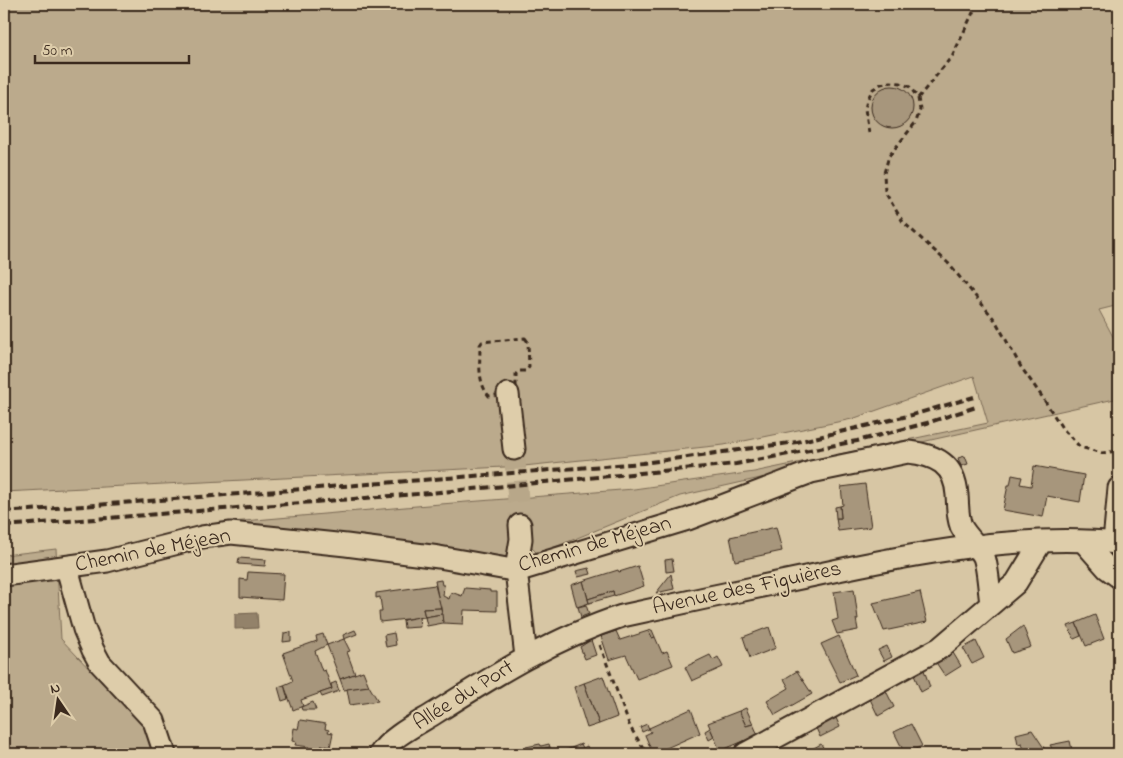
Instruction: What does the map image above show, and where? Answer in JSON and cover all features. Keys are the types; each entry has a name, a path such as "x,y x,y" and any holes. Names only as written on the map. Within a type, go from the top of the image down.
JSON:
{"street":[{"path":"508,394 514,449"},
{"name":"Chemin de Méjean","path":"4,575 67,568 107,561 208,536 231,533 439,557 516,570 530,568 688,518 811,472 908,452 939,460 950,469 955,479 957,490 958,515 967,537 984,557 991,603"},
{"path":"975,546 1041,542 1116,542 1119,488"},
{"path":"520,525 521,539 516,570 526,657"},
{"path":"746,754 940,648 1016,582 1041,542"},
{"path":"1084,542 1107,568 1119,577"},
{"name":"Avenue des Figuières","path":"526,657 592,625 622,616 889,559 975,546"},
{"path":"67,568 84,629 93,650 100,663 154,721 165,754"},
{"name":"Allée du Port","path":"380,754 384,747 414,726 526,657"}],"path":[{"path":"918,98 953,55 977,4"},
{"path":"869,134 865,109 873,89 881,84 901,83 910,88 918,98 920,110 916,122 889,156 884,173 885,192 903,222 948,263 995,320 1021,368 1062,428 1080,448 1102,453 1119,451"},
{"path":"525,338 528,342 529,367 526,371 517,372 518,390 508,394 489,396 482,383 480,345 482,342 525,338"},
{"path":"592,625 630,727 647,754"}],"shaded area":[{"path":"4,4 1119,4 1119,305 1099,310 1119,348 1119,398 680,496 538,554 531,547 528,538 508,557 209,524 634,489 754,472 988,423 974,376 852,419 724,445 524,466 4,492"},
{"path":"56,549 61,639 146,729 155,754 4,754 4,555"},
{"path":"257,613 258,628 235,629 235,614"}],"building":[{"path":"888,86 896,86 907,92 913,107 907,122 896,128 888,128 877,122 871,111 871,103 877,92"},
{"path":"965,456 968,464 961,466 958,458"},
{"path":"1034,466 1084,475 1080,502 1047,496 1043,517 1003,510 1012,475 1022,477 1020,484 1031,486"},
{"path":"865,484 871,527 838,531 836,518 841,518 840,506 843,505 841,487"},
{"path":"840,506 841,518 836,518 835,507"},
{"path":"776,527 782,551 735,561 730,537"},
{"path":"239,558 266,560 265,566 238,564"},
{"path":"672,559 674,571 666,572 665,560"},
{"path":"638,566 644,586 614,596 613,591 588,599 583,581"},
{"path":"589,568 591,574 578,577 576,571"},
{"path":"248,572 284,574 282,600 240,597 240,579 247,580"},
{"path":"671,574 674,589 656,593"},
{"path":"441,580 442,585 444,585 443,596 449,599 451,592 462,596 465,588 497,592 497,611 464,610 463,624 443,623 435,581"},
{"path":"583,581 589,603 577,607 571,585"},
{"path":"435,585 441,608 423,609 425,617 380,622 379,612 382,612 380,597 376,598 376,593"},
{"path":"854,589 858,630 837,634 832,621 838,619 834,592"},
{"path":"613,591 614,596 589,603 588,599"},
{"path":"920,592 927,622 884,631 873,603"},
{"path":"586,605 589,614 581,617 578,607"},
{"path":"441,608 442,614 425,617 423,609"},
{"path":"442,614 443,623 427,626 425,617"},
{"path":"1095,615 1104,639 1086,646 1076,623"},
{"path":"419,617 420,627 404,628 403,620"},
{"path":"1076,623 1081,636 1074,639 1068,626"},
{"path":"1023,626 1031,647 1012,653 1006,639"},
{"path":"769,627 776,648 750,658 743,637"},
{"path":"355,630 357,634 344,639 343,635"},
{"path":"652,630 655,637 652,638 648,631"},
{"path":"616,631 620,640 648,631 652,638 655,637 662,653 667,651 673,665 637,679 626,655 609,660 601,636"},
{"path":"291,632 291,641 283,642 284,633"},
{"path":"394,633 396,645 386,647 384,635"},
{"path":"323,634 327,645 315,651 322,671 325,670 332,689 301,700 303,706 293,710 284,685 293,681 283,653 317,641 316,636"},
{"path":"839,636 856,675 840,682 821,644"},
{"path":"344,639 350,651 347,652 355,674 340,679 327,645"},
{"path":"591,640 596,655 585,659 580,647"},
{"path":"976,641 984,658 972,664 963,648"},
{"path":"887,646 892,657 884,661 878,650"},
{"path":"952,651 961,666 945,676 935,661"},
{"path":"710,655 713,660 718,657 723,667 692,681 685,667"},
{"path":"924,670 930,687 921,692 914,675"},
{"path":"363,671 369,686 344,690 340,679"},
{"path":"797,671 812,694 775,715 767,701 789,688 784,679"},
{"path":"603,676 617,717 599,724 584,683"},
{"path":"336,682 339,691 322,697 320,693 332,689 331,684"},
{"path":"584,683 599,724 587,728 574,687"},
{"path":"284,685 288,699 282,701 278,687"},
{"path":"369,686 378,701 350,705 347,689"},
{"path":"886,691 894,707 878,716 870,699"},
{"path":"313,702 316,710 302,710 301,707"},
{"path":"746,708 753,724 746,726 739,711"},
{"path":"691,709 700,733 653,754 645,735 651,732 649,728"},
{"path":"739,711 746,726 753,724 758,735 720,751 708,723"},
{"path":"836,718 840,727 820,737 816,728"},
{"path":"300,720 326,724 325,729 333,733 330,747 322,745 320,754 308,754 309,747 295,745 296,742 292,741 294,728 298,729"},
{"path":"647,724 649,729 642,732 640,727"},
{"path":"911,724 922,746 905,754 894,732"},
{"path":"710,728 714,737 709,740 705,731"},
{"path":"1032,730 1048,754 1025,754 1022,743 1018,744 1016,734"},
{"path":"1070,741 1073,754 1055,754 1050,745"},
{"path":"540,744 541,746 549,744 550,747 528,753 526,747"},
{"path":"581,744 583,748 565,754 564,751"},
{"path":"821,744 827,754 803,754"},
{"path":"587,746 590,754 566,754 583,748"},
{"path":"550,747 552,754 527,754 528,753"},
{"path":"255,748 261,748 261,754 255,754"}],"tunnel":[{"path":"514,449 520,525"}],"railway":[{"path":"4,512 643,463 797,442 912,415 974,397"},
{"path":"4,526 430,493 736,464 857,441 927,423 976,407"}]}
